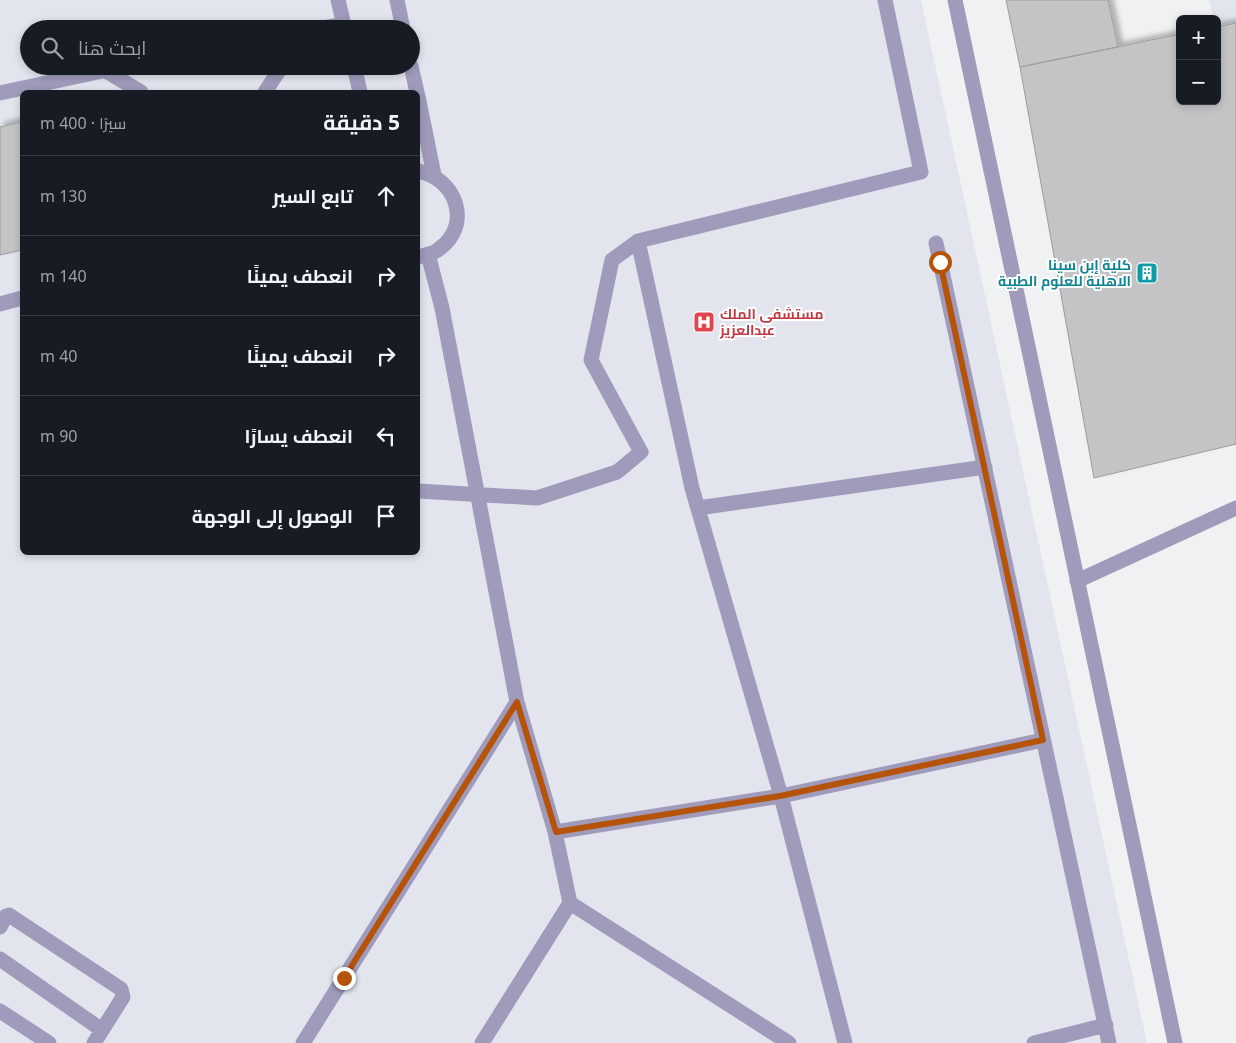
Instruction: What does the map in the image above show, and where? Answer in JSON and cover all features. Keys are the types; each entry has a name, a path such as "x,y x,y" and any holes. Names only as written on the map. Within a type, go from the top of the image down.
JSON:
{"street":[{"path":"338,0 343,20"},
{"path":"398,0 401,20"},
{"path":"420,491 537,498 617,472 641,452 591,360 612,260 638,241 921,172 885,0"},
{"path":"954,0 1175,1043"},
{"path":"0,93 83,75"},
{"path":"114,75 138,90"},
{"path":"266,90 276,75"},
{"path":"356,75 360,90"},
{"path":"413,75 417,90"},
{"path":"420,106 434,175"},
{"path":"420,172 434,175 445,184 454,196 458,212 454,231 447,242 438,251 423,256 442,308 517,702 556,832 570,902 482,1043"},
{"path":"638,241 692,488 780,796 845,1043"},
{"path":"936,243 1109,1043"},
{"path":"0,304 20,299"},
{"path":"698,508 985,467"},
{"path":"1077,581 1236,508"},
{"path":"302,1043 517,702"},
{"path":"556,832 780,796 1043,740"},
{"path":"570,902 789,1043"},
{"path":"0,927 6,916 9,915 121,989 123,997 98,1037 0,959"},
{"path":"0,1011 49,1043"},
{"path":"1034,1043 1106,1025"}],"shaded area":[{"name":"مستشفى الملك عبدالعزيز","path":"0,0 921,0 1147,1043 0,1043"},
{"path":"1209,0 1236,0 1236,23 1221,26 1221,15 1213,15"}],"building":[{"path":"1006,0 1108,0 1118,47 1020,67"},
{"name":"كلية إبن سينا الاهلية للعلوم الطبية","path":"1236,23 1236,444 1094,478 1020,67 1176,35 1176,105 1221,105 1221,26"},
{"path":"20,122 20,250 0,255 0,127"}],"place":[{"name":"كلية إبن سينا الاهلية للعلوم الطبية","path":"1147,273"},
{"name":"مستشفى الملك عبدالعزيز","path":"704,322"}],"route":[{"path":"344,978 517,702 556,832 780,796 1043,740 940,262"}]}
